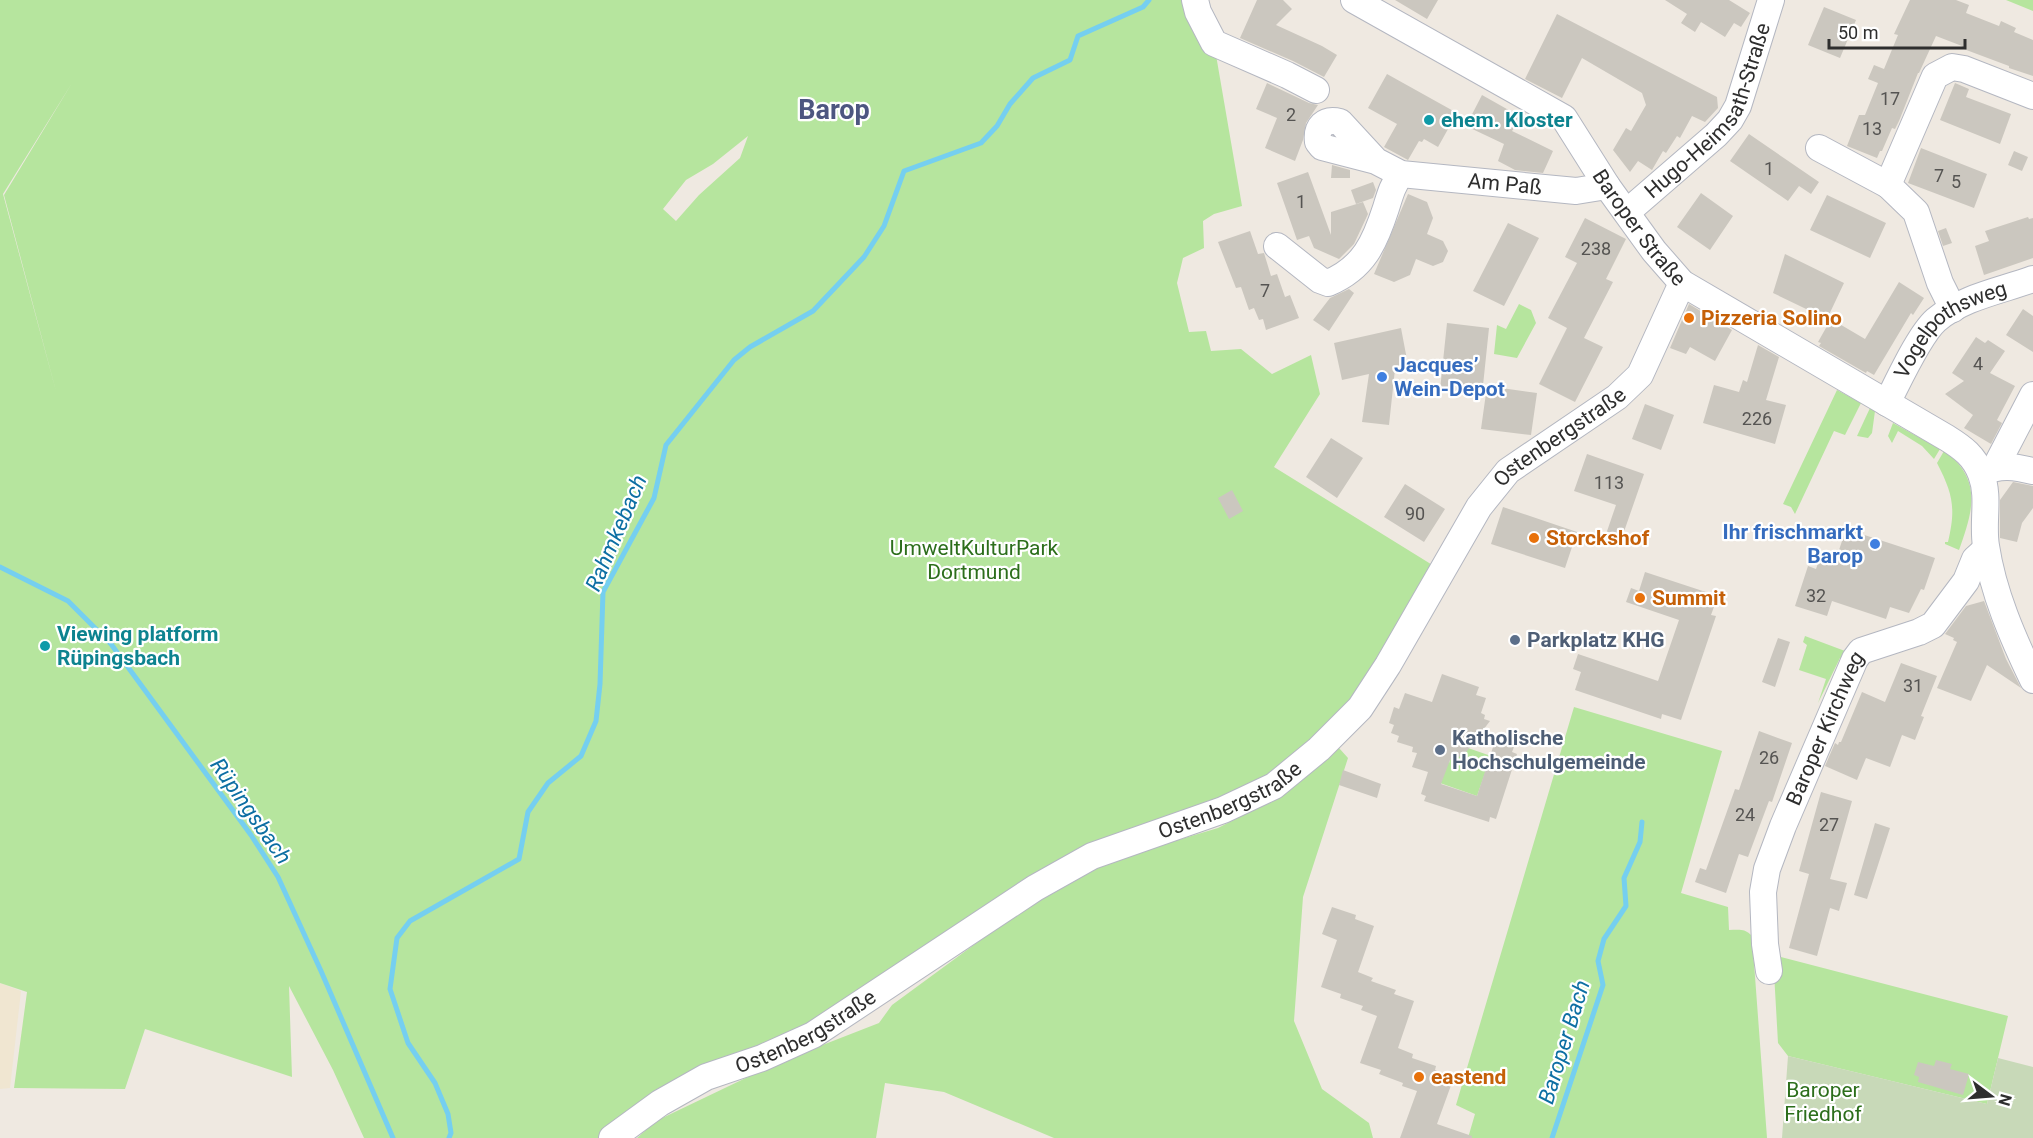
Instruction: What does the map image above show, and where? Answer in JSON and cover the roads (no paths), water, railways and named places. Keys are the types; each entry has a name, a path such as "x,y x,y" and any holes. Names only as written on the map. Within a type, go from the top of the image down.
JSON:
{"street":[{"path":"1195,0 1198,12 1214,43 1316,90"},
{"name":"Baroper Straße","path":"1354,0 1564,118 1607,186 1654,251 1682,283 1965,450 1988,470"},
{"name":"Hugo-Heimsath-Straße","path":"1627,212 1716,135 1730,120 1738,106 1771,0"},
{"path":"1888,185 1935,76 1952,68 1964,69 2033,96"},
{"path":"1819,148 1888,185 1916,212 1940,283 1953,309"},
{"name":"Am Paß","path":"1376,161 1401,174 1576,191 1607,186"},
{"path":"1277,246 1320,279 1328,283 1340,278 1367,254 1376,238 1394,183 1401,174"},
{"name":"Vogelpothsweg","path":"1887,403 1907,363 1932,324 1969,300 2033,279"},
{"name":"Ostenbergstraße","path":"612,1138 660,1103 706,1077 762,1058 813,1035 1035,888 1092,856 1223,810 1275,786 1318,749 1360,708 1388,665 1479,507 1508,471 1617,397 1640,375 1682,283"},
{"path":"2033,395 1988,470 1983,527 1986,549 1999,597 2017,647 2033,680"},
{"path":"1988,470 2033,471"},
{"name":"Baroper Kirchweg","path":"1769,971 1765,944 1763,892 1767,869 1783,826 1855,659 1861,651 1919,632 1933,624 1966,581 1975,559 1986,549"}],"waterway":[{"name":"Rahmkebach","path":"449,1138 451,1133 448,1114 435,1083 408,1043 390,989 397,938 410,921 519,859 528,812 548,783 581,756 596,721 600,684 603,592 654,498 666,445 734,360 750,347 813,311 864,257 884,226 904,171 981,143 997,126 1010,104 1033,78 1070,60 1078,36 1143,7 1149,0"},
{"name":"Rüpingsbach","path":"0,567 68,601 111,644 251,835 278,877 393,1138"},
{"name":"Baroper Bach","path":"1552,1138 1603,985 1598,961 1604,939 1626,906 1624,878 1640,842 1642,822"}],"place":[{"name":"ehem. Kloster","path":"1429,120"},
{"name":"Pizzeria Solino","path":"1689,318"},
{"name":"Jacques’ Wein-Depot","path":"1382,377"},
{"name":"Storckshof","path":"1534,538"},
{"name":"Ihr frischmarkt Barop","path":"1875,544"},
{"name":"Summit","path":"1640,598"},
{"name":"Parkplatz KHG","path":"1515,640"},
{"name":"Viewing platform Rüpingsbach","path":"45,646"},
{"name":"Katholische Hochschulgemeinde","path":"1440,750"},
{"name":"eastend","path":"1419,1077"}],"district":[{"name":"Barop","path":"834,110"}],"park label":[{"name":"UmweltKulturPark Dortmund","path":"974,560"},
{"name":"Baroper Friedhof","path":"1823,1102"}]}
